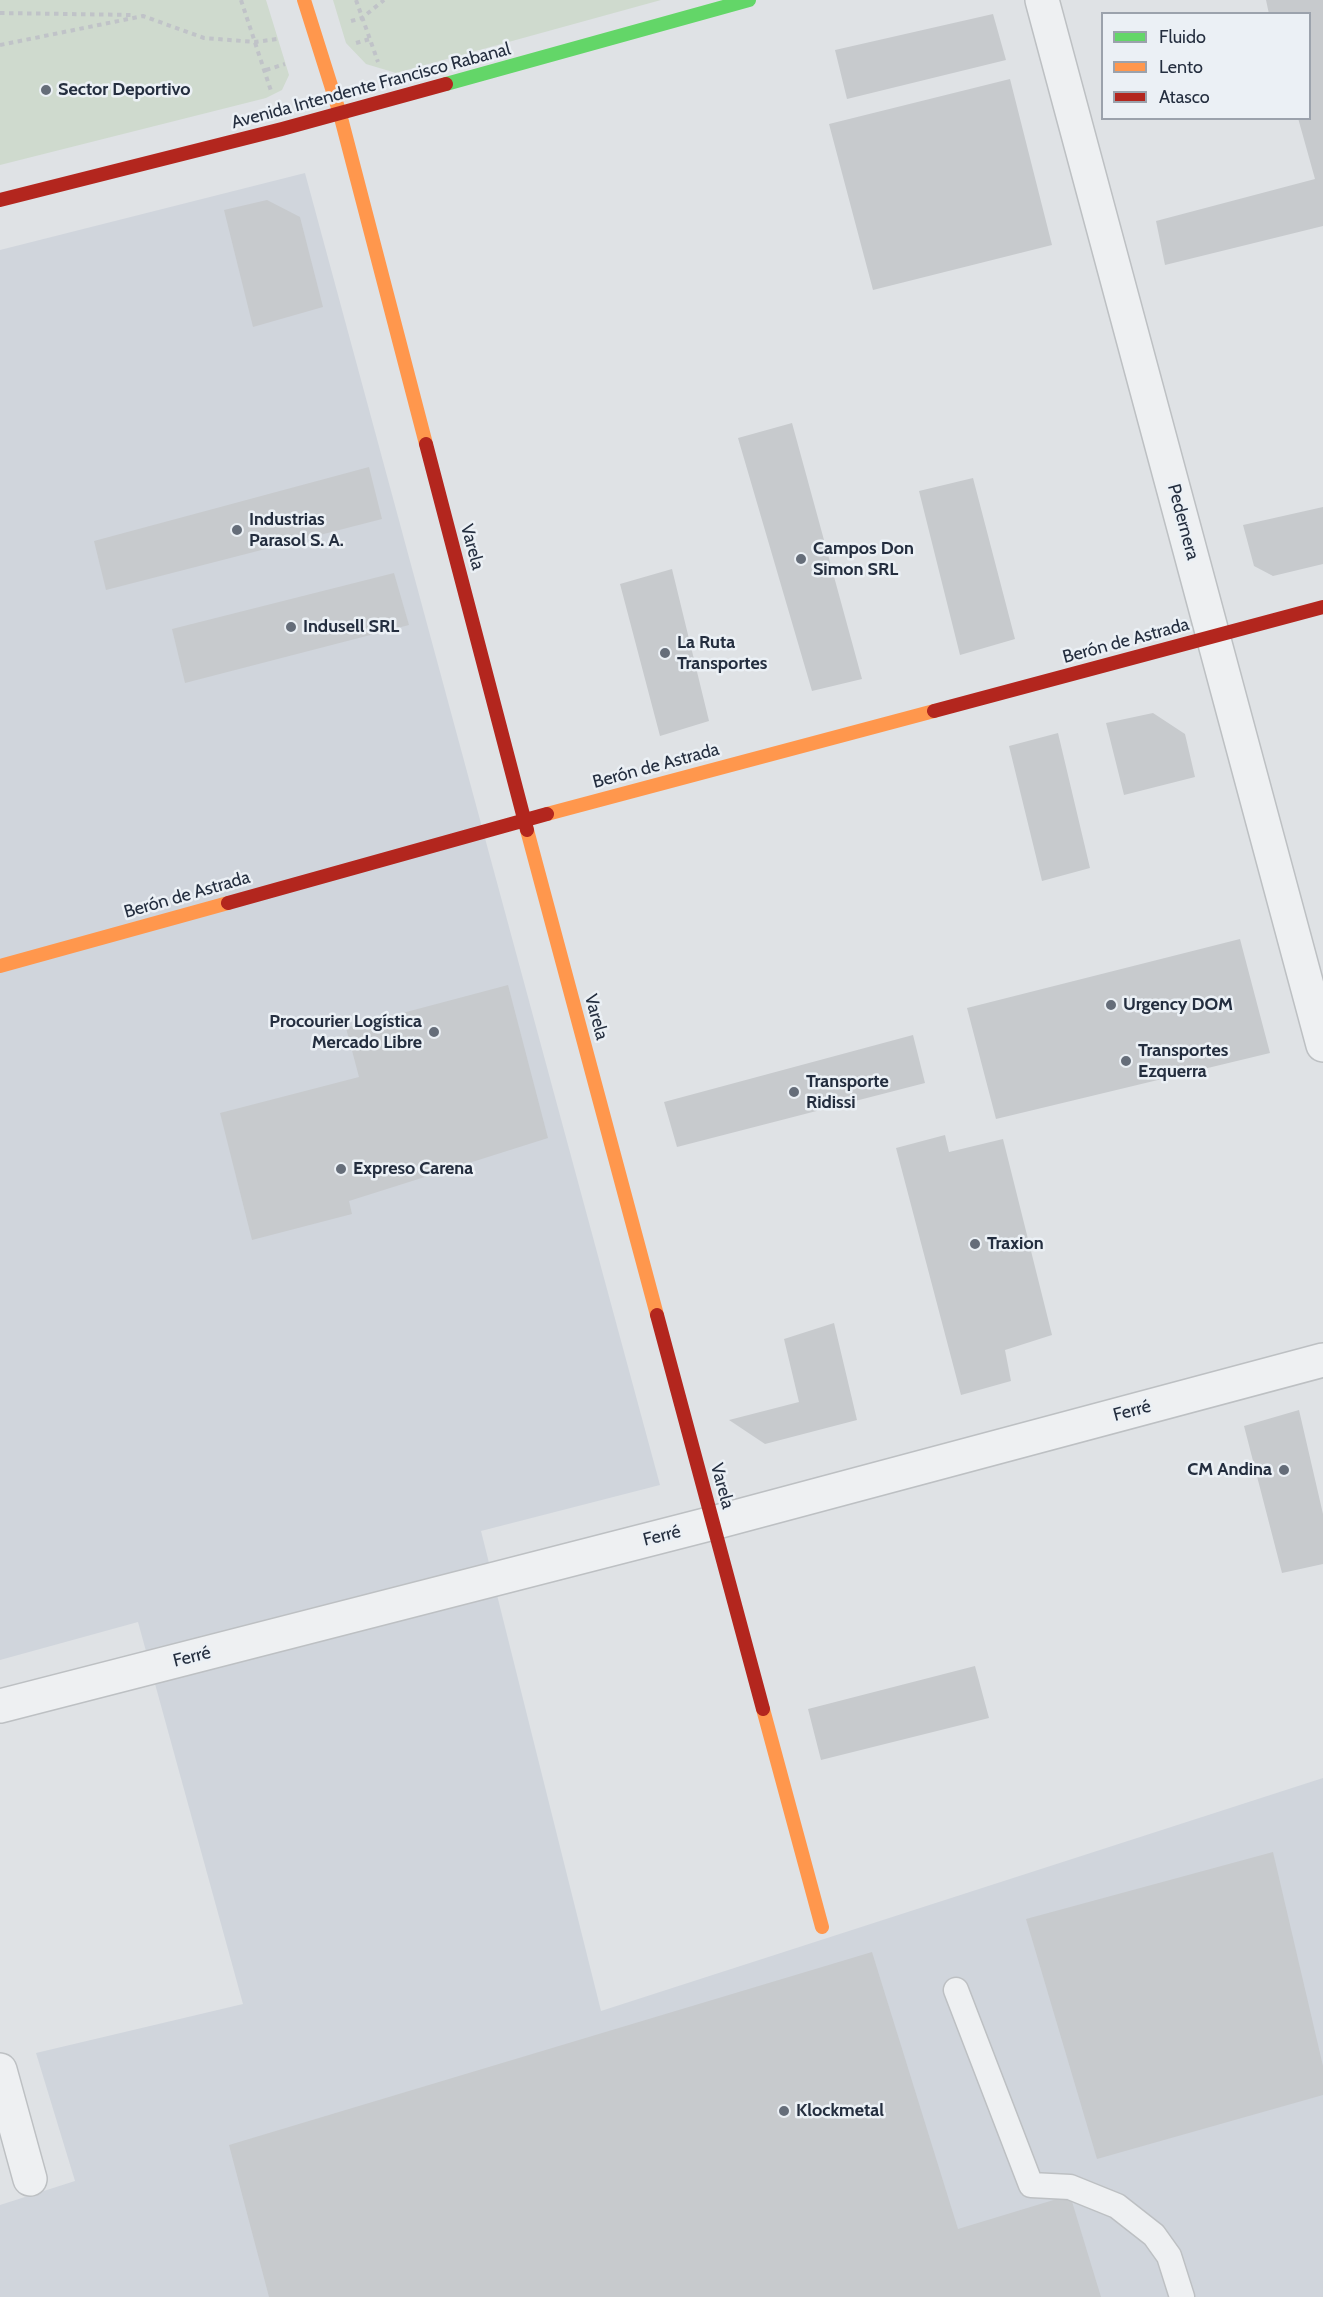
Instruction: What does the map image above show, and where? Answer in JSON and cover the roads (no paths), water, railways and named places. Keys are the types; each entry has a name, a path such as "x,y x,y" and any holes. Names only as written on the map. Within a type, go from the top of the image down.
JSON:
{"street":[{"name":"Varela","path":"304,0 340,114 524,820 822,1927"},
{"name":"Avenida Intendente Francisco Rabanal","path":"0,200 340,114 749,0"},
{"name":"Pedernera","path":"1042,0 1323,1045"},
{"name":"Berón de Astrada","path":"0,966 524,820 1323,607"},
{"name":"Ferré","path":"0,1706 713,1523 1323,1359"},
{"path":"0,2070 30,2179"}],"lane":[{"path":"956,1990 1031,2186 1070,2187 1117,2206 1154,2235 1169,2256 1182,2297"}],"place":[{"name":"Sector Deportivo","path":"46,90"},
{"name":"Industrias Parasol S. A.","path":"237,530"},
{"name":"Campos Don Simon SRL","path":"801,559"},
{"name":"Indusell SRL","path":"291,627"},
{"name":"La Ruta Transportes","path":"665,653"},
{"name":"Urgency DOM","path":"1111,1005"},
{"name":"Procourier Logística Mercado Libre","path":"434,1032"},
{"name":"Transportes Ezquerra","path":"1126,1061"},
{"name":"Transporte Ridissi","path":"794,1092"},
{"name":"Expreso Carena","path":"341,1169"},
{"name":"Traxion","path":"975,1244"},
{"name":"CM Andina","path":"1284,1470"},
{"name":"Klockmetal","path":"784,2111"}]}
